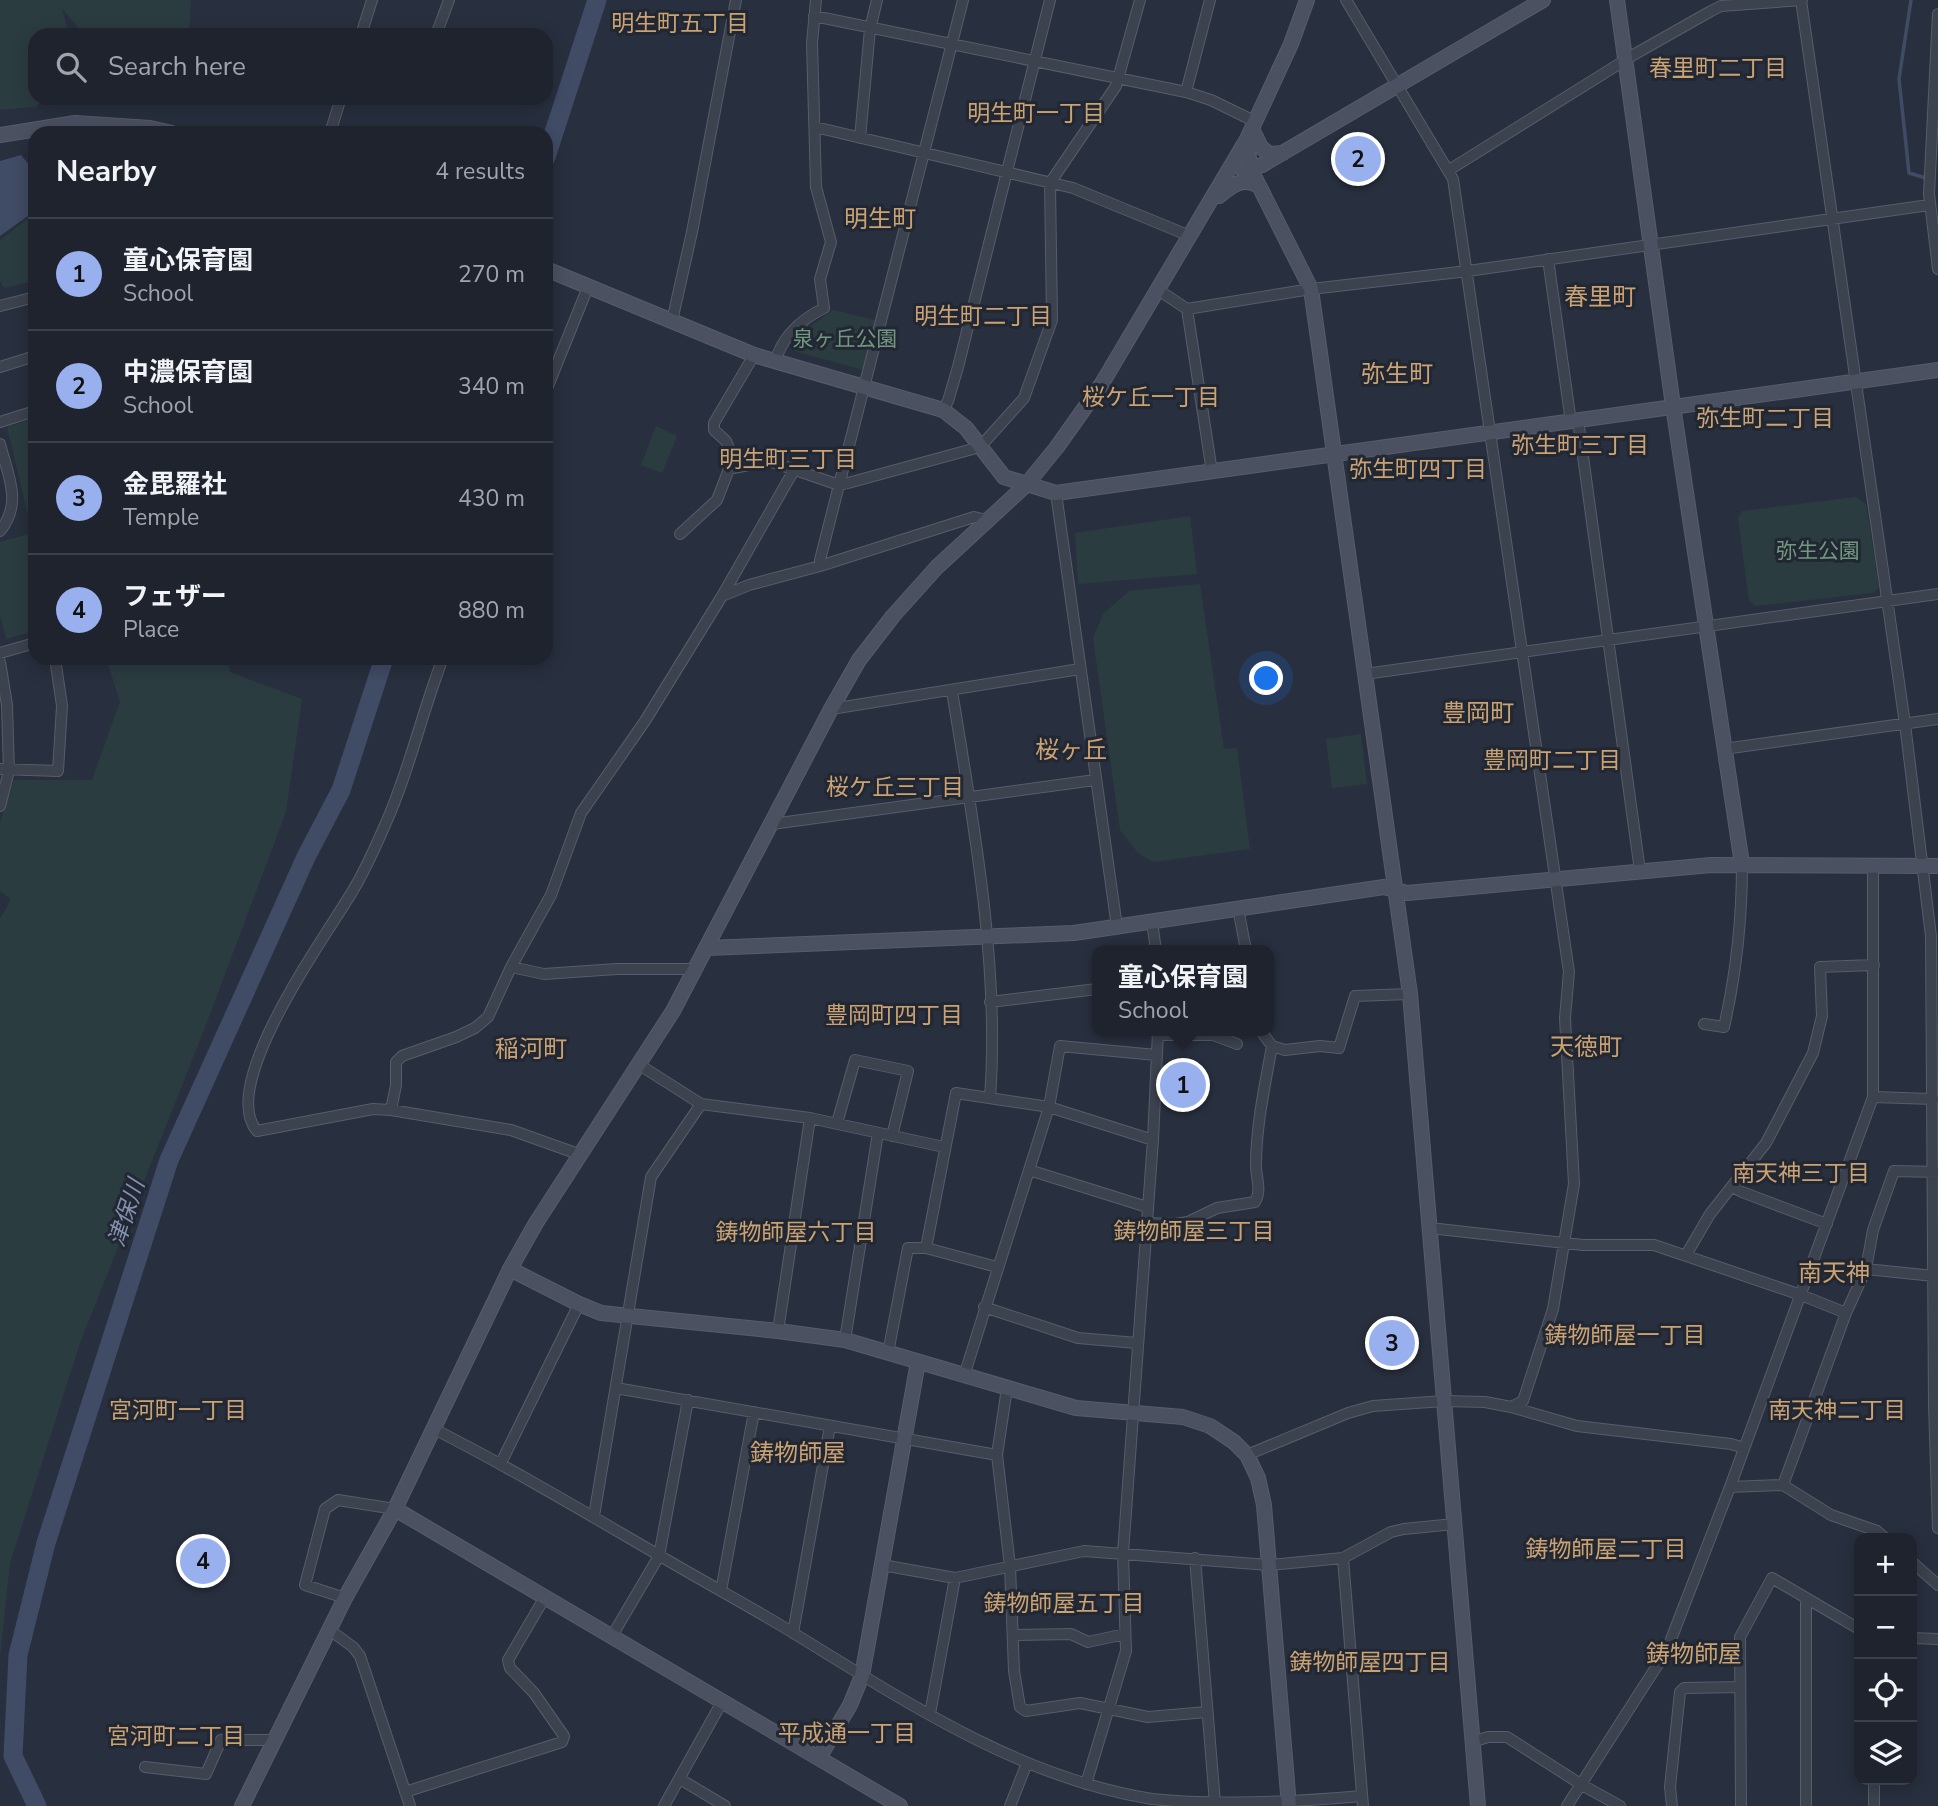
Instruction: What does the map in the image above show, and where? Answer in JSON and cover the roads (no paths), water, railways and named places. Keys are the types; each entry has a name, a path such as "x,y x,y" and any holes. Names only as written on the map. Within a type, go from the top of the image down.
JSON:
{"street":[{"path":"363,28 372,0"},
{"path":"439,28 449,0"},
{"path":"672,321 736,0"},
{"path":"775,362 779,346 805,317 824,308 820,279 831,242 816,187 812,43 816,0"},
{"path":"860,138 870,29 877,0"},
{"path":"820,566 963,0"},
{"path":"943,410 958,367 1050,0"},
{"path":"729,469 769,461 839,485 980,447 1024,398 1052,320 1050,183 1116,86 1140,0"},
{"path":"1186,92 1210,0"},
{"path":"242,1806 345,1598 395,1509 510,1269 536,1223 673,1011 859,660 893,616 937,567 1026,485 1101,385 1252,130 1291,44 1307,0"},
{"path":"1226,176 1256,167 1283,153 1398,86 1524,5 1543,0"},
{"path":"1617,0 1673,406 1742,864 1733,989 1724,1027 1704,1024"},
{"path":"1449,170 1646,48 1721,6 1801,0 1886,602 1931,866 1935,968 1933,1098 1936,1172 1934,1276 1938,1528"},
{"path":"1349,1 1453,179 1569,972 1565,1018 1574,1184 1553,1309 1523,1401 1511,1407"},
{"path":"1938,14 1929,205 1938,269"},
{"path":"814,16 1186,92 1210,100 1252,130 1261,147 1269,153 1283,153"},
{"path":"332,126 339,105"},
{"path":"56,126 75,123 120,126"},
{"path":"815,127 1073,188 1190,236"},
{"path":"1252,130 1257,185 1311,289 1410,994 1478,1806"},
{"path":"0,135 28,131"},
{"path":"1210,203 1237,183 1248,180 1257,185"},
{"path":"1157,289 1187,309 1311,289 1468,271 1929,205"},
{"path":"1548,260 1608,640 1640,871"},
{"path":"553,272 754,355 943,410 966,428 1004,477 1056,493 1938,370"},
{"path":"553,370 582,284"},
{"path":"0,306 28,299"},
{"path":"1187,309 1212,472"},
{"path":"680,534 717,500 729,469 729,448 726,441 714,430 714,423 754,355"},
{"path":"0,367 28,358"},
{"path":"0,422 28,413"},
{"path":"0,444 14,497 10,519 0,531"},
{"path":"391,1110 396,1085 396,1062 402,1056 475,1028 488,1017 511,967 551,895 581,813 645,721 722,596 794,470"},
{"path":"1056,493 1117,927"},
{"path":"722,596 749,585 820,566 974,517 987,520"},
{"path":"1365,674 1938,594"},
{"path":"0,653 28,645"},
{"path":"0,662 7,705 0,806"},
{"path":"4,770 58,771 62,706 56,665"},
{"path":"441,665 387,820 368,863 288,995 263,1045 250,1083 251,1124 257,1131 373,1109 391,1110 511,1130 581,1154"},
{"path":"831,709 1080,669"},
{"path":"953,691 986,936 990,1002 990,1098"},
{"path":"1724,749 1938,719"},
{"path":"772,824 1095,780"},
{"path":"707,948 1074,933 1384,887 1407,892 1742,864 1931,866"},
{"path":"1567,1806 1670,1642 1730,1487 1873,1097 1873,866"},
{"path":"1238,908 1245,945"},
{"path":"1152,922 1155,945"},
{"path":"1686,1255 1710,1214 1766,1143 1813,1053 1822,1016 1820,967 1874,965"},
{"path":"511,967 544,974 695,969"},
{"path":"990,1002 1092,990"},
{"path":"1265,1036 1272,1046 1285,1050 1320,1046 1339,1048 1355,996 1410,994"},
{"path":"1086,1784 1126,1651 1123,1553 1153,1140 1157,1036"},
{"path":"1216,1036 1237,1044"},
{"path":"964,1376 1049,1107 1060,1046 1156,1055"},
{"path":"1146,1223 1188,1222 1217,1208 1255,1202 1259,1196 1256,1165 1262,1104 1272,1046"},
{"path":"837,1123 855,1060 908,1070 892,1136"},
{"path":"638,1064 701,1104 810,1118 944,1147"},
{"path":"926,1248 956,1093 1049,1107 1153,1140"},
{"path":"1873,1097 1933,1098"},
{"path":"594,1516 651,1177 701,1104"},
{"path":"778,1331 810,1118"},
{"path":"845,1340 878,1133"},
{"path":"1029,1170 1147,1207"},
{"path":"1783,1485 1846,1313 1866,1269 1872,1230 1894,1171 1936,1172"},
{"path":"1733,1187 1827,1224"},
{"path":"1430,1228 1583,1245 1654,1245 1846,1313"},
{"path":"888,1353 908,1248 926,1248 997,1267"},
{"path":"510,1269 601,1313 845,1340 1076,1408 1182,1418 1210,1426 1234,1442 1247,1455 1258,1478 1264,1505 1289,1804"},
{"path":"1866,1269 1934,1276"},
{"path":"501,1463 579,1304"},
{"path":"984,1307 1078,1338 1137,1343"},
{"path":"819,1758 850,1705 862,1676 918,1362"},
{"path":"616,1388 997,1455"},
{"path":"1007,1388 997,1455 1010,1566 1014,1671 1020,1707 1026,1711 1080,1703 1148,1717 1207,1712"},
{"path":"612,1636 659,1556 688,1401"},
{"path":"1247,1455 1348,1413 1373,1406 1444,1401 1485,1402 1577,1426 1731,1444 1744,1448"},
{"path":"721,1591 754,1412"},
{"path":"793,1633 830,1426"},
{"path":"432,1428 501,1463 594,1516 930,1714 1027,1763 1086,1784 1153,1799 1289,1804 1363,1801 1343,1558"},
{"path":"1730,1487 1783,1485 1831,1515 1879,1533"},
{"path":"345,1598 305,1586 325,1509 338,1500 395,1509 900,1806"},
{"path":"882,1565 955,1578 1084,1551 1269,1565 1343,1558 1391,1532 1454,1524"},
{"path":"1195,1559 1215,1803"},
{"path":"1917,1566 1938,1585"},
{"path":"930,1714 955,1578"},
{"path":"1741,1806 1740,1637 1772,1578 1854,1626"},
{"path":"405,1792 562,1742 564,1736 534,1693 510,1668 508,1660 545,1597"},
{"path":"1806,1600 1806,1806"},
{"path":"331,1631 353,1647 360,1656 410,1806"},
{"path":"1013,1635 1072,1634 1088,1642 1125,1634"},
{"path":"1917,1638 1938,1639"},
{"path":"1672,1806 1670,1787 1680,1692 1684,1688 1740,1687"},
{"path":"664,1806 723,1700"},
{"path":"1472,1742 1488,1737 1507,1737 1620,1806"},
{"path":"145,1767 206,1774 221,1741 275,1740"},
{"path":"1010,1806 1027,1763"},
{"path":"680,1779 725,1806"},
{"path":"1874,1785 1874,1806"}],"water":[{"path":"21,155 28,164 28,216 0,236 0,161"}],"waterway":[{"name":"津保川","path":"553,135 597,0"},
{"path":"1911,0 1899,79 1909,173 1926,178"},
{"name":"津保川","path":"37,1806 13,1756 18,1655 46,1543 169,1160 306,857 341,790 382,665"}],"place":[{"name":"中濃保育園","path":"1358,159"},
{"name":"童心保育園","path":"1183,1085"},
{"name":"金毘羅社","path":"1392,1343"},
{"name":"フェザー","path":"203,1561"}],"district":[{"name":"明生町五丁目","path":"680,23"},
{"name":"春里町二丁目","path":"1718,68"},
{"name":"明生町一丁目","path":"1036,113"},
{"name":"明生町","path":"880,219"},
{"name":"春里町","path":"1600,297"},
{"name":"明生町二丁目","path":"983,316"},
{"name":"弥生町","path":"1397,374"},
{"name":"桜ケ丘一丁目","path":"1151,397"},
{"name":"弥生町二丁目","path":"1765,418"},
{"name":"弥生町三丁目","path":"1580,445"},
{"name":"明生町三丁目","path":"788,459"},
{"name":"弥生町四丁目","path":"1418,469"},
{"name":"豊岡町","path":"1478,713"},
{"name":"桜ヶ丘","path":"1071,750"},
{"name":"豊岡町二丁目","path":"1552,760"},
{"name":"桜ケ丘三丁目","path":"895,787"},
{"name":"豊岡町四丁目","path":"894,1015"},
{"name":"天徳町","path":"1586,1047"},
{"name":"稲河町","path":"531,1049"},
{"name":"南天神三丁目","path":"1801,1173"},
{"name":"鋳物師屋三丁目","path":"1194,1231"},
{"name":"鋳物師屋六丁目","path":"796,1232"},
{"name":"南天神","path":"1834,1273"},
{"name":"鋳物師屋一丁目","path":"1625,1335"},
{"name":"宮河町一丁目","path":"178,1410"},
{"name":"南天神二丁目","path":"1837,1410"},
{"name":"鋳物師屋","path":"798,1453"},
{"name":"鋳物師屋二丁目","path":"1606,1549"},
{"name":"鋳物師屋五丁目","path":"1064,1603"},
{"name":"鋳物師屋","path":"1694,1654"},
{"name":"鋳物師屋四丁目","path":"1370,1662"},
{"name":"平成通一丁目","path":"847,1733"},
{"name":"宮河町二丁目","path":"176,1736"}],"park label":[{"name":"泉ヶ丘公園","path":"845,339"},
{"name":"弥生公園","path":"1818,551"}]}
